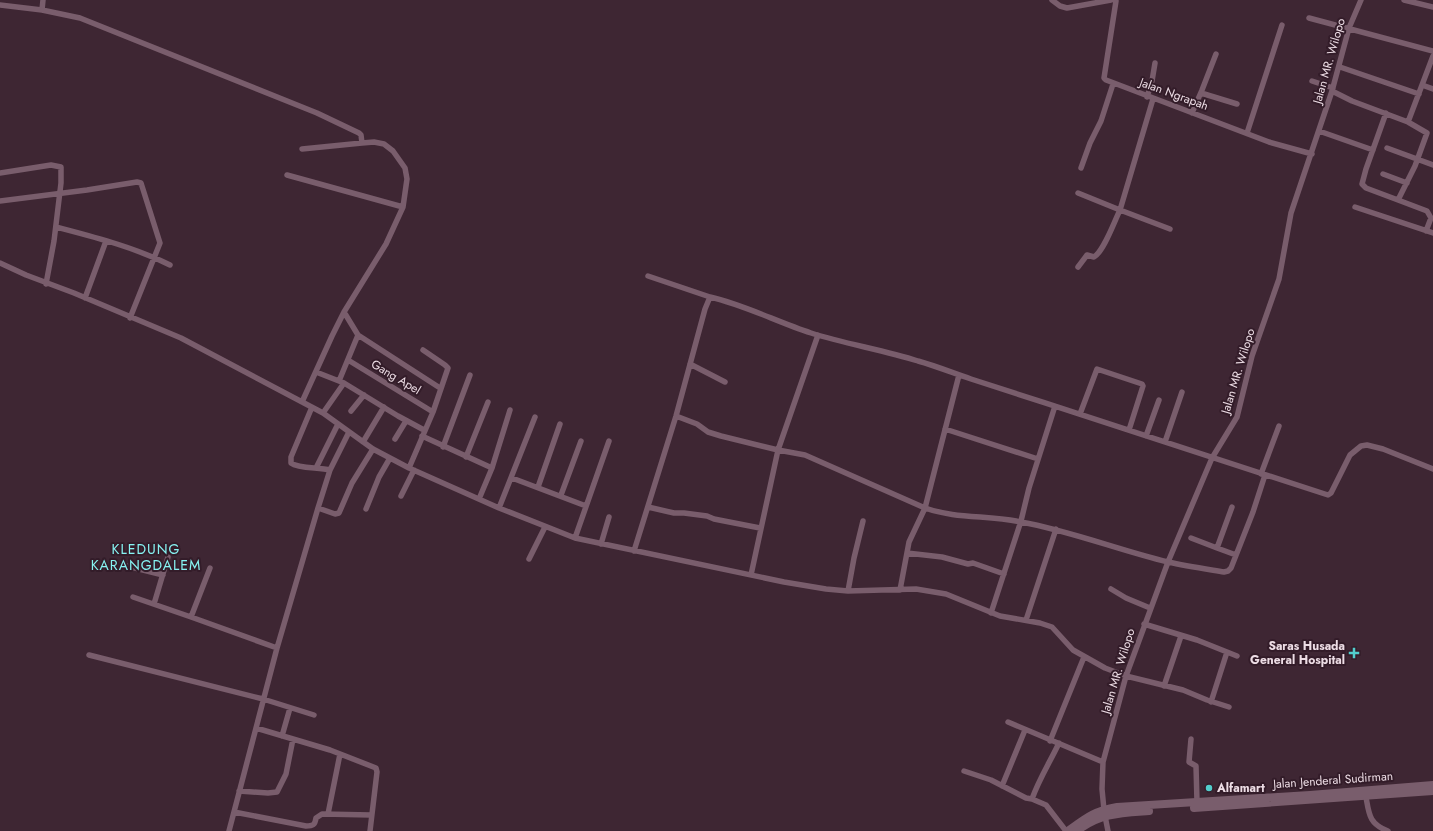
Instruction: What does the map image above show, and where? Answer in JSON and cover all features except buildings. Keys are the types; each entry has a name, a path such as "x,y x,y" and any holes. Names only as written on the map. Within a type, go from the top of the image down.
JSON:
{"main road":[{"name":"Jalan Jenderal Sudirman","path":"1315,797 1366,796 1433,785"},
{"name":"Jalan Jenderal Sudirman","path":"1105,813 1391,791 1433,791"},
{"name":"Jalan Jenderal Sudirman","path":"1093,816 1105,813 1117,807 1197,802 1229,803"},
{"path":"1067,831 1093,816"},
{"path":"1077,831 1093,816"}],"street":[{"path":"42,10 43,0"},
{"path":"1052,0 1060,6 1067,8 1113,0 1116,1 1104,78 1113,84 1101,121 1090,143 1082,168"},
{"name":"Jalan MR. Wilopo","path":"1108,831 1102,789 1103,762 1126,676 1168,562 1212,458 1237,418 1252,356 1279,279 1291,213 1333,90 1349,28 1361,0"},
{"path":"1404,0 1433,7"},
{"path":"0,5 42,10 80,18 317,113 359,133 361,135 362,143"},
{"path":"1309,18 1433,51"},
{"path":"1247,133 1282,25"},
{"path":"1192,113 1216,54"},
{"path":"1408,122 1433,56"},
{"path":"1147,97 1154,75 1155,62"},
{"path":"1340,67 1419,94"},
{"path":"1312,81 1333,90 1352,101 1408,122 1433,135"},
{"name":"Jalan Ngrapah","path":"1113,84 1269,142 1312,154"},
{"path":"1422,85 1433,89"},
{"path":"1201,93 1237,104"},
{"path":"1078,267 1087,255 1094,257 1096,256 1106,241 1120,210 1153,99"},
{"path":"1386,114 1362,180 1362,184 1366,188 1427,211 1432,218 1426,231"},
{"path":"1319,131 1373,150"},
{"path":"1398,200 1418,160 1427,132"},
{"path":"302,149 374,142 384,144 393,151 404,165 407,179 403,207 386,244 344,312 302,402"},
{"path":"1387,148 1433,165"},
{"path":"0,173 44,165 56,165 61,167 62,170 56,227 46,284"},
{"path":"1383,174 1407,183"},
{"path":"287,175 403,207"},
{"path":"0,201 137,182 141,183 155,230 160,241 130,318"},
{"path":"1078,193 1170,229"},
{"path":"1355,207 1433,233"},
{"path":"56,227 106,241 154,257 170,265"},
{"path":"85,298 106,241"},
{"path":"0,263 46,284 85,298 181,338 323,413 373,449 411,469 499,508 575,538 791,583 848,591 916,590 946,594 1000,616 1040,622 1052,627 1073,650 1105,668 1126,676 1183,690 1211,702 1229,707"},
{"path":"648,276 756,312 779,322 818,335 920,361 1263,475 1330,495 1350,455 1361,446 1368,445 1433,469"},
{"path":"634,550 676,416 705,309 710,297"},
{"path":"344,312 358,334 440,388"},
{"path":"323,413 341,382 358,334"},
{"path":"751,575 778,450 818,335"},
{"path":"401,496 448,367 423,350"},
{"name":"Gang Apel","path":"348,360 432,412"},
{"path":"690,364 725,382"},
{"path":"1080,414 1097,369 1142,384 1143,386 1128,430"},
{"path":"316,372 341,382 384,407 443,446 492,468"},
{"path":"443,446 470,375"},
{"path":"900,590 910,540 925,508 959,375"},
{"path":"1165,442 1182,392"},
{"path":"351,411 364,396"},
{"path":"1146,436 1159,400"},
{"path":"466,457 488,402"},
{"path":"991,613 1021,522 1038,459 1055,406"},
{"path":"312,407 291,458 291,463 294,465 330,470"},
{"path":"363,442 384,407"},
{"path":"479,499 492,468 510,410"},
{"path":"676,416 697,424 708,432 720,436 815,458 938,513 998,518 1056,529 1168,562 1226,572 1230,570 1253,512 1279,426"},
{"path":"499,508 535,417"},
{"path":"395,439 406,421"},
{"path":"316,468 338,424"},
{"path":"538,487 560,424"},
{"path":"945,429 1038,459"},
{"path":"229,831 277,648 318,508 330,470 349,432"},
{"path":"561,495 581,441"},
{"path":"575,538 609,441"},
{"path":"318,508 335,514 339,513 352,483 373,449"},
{"path":"366,509 379,477 390,458"},
{"path":"512,478 561,495 586,506"},
{"path":"1217,548 1232,506"},
{"path":"648,507 674,513 707,516 714,519 760,528"},
{"path":"601,544 609,518"},
{"path":"848,591 863,521"},
{"path":"529,559 545,527"},
{"path":"1026,620 1056,529"},
{"path":"1191,538 1236,555"},
{"path":"907,553 942,557 968,564 973,563 1004,574"},
{"path":"154,604 168,557"},
{"path":"123,565 163,575"},
{"path":"191,617 210,568"},
{"path":"1111,589 1126,598 1150,608"},
{"path":"133,597 277,648"},
{"path":"1144,624 1197,640 1237,656"},
{"path":"1164,686 1181,636"},
{"path":"1211,702 1227,652"},
{"path":"89,655 263,699 314,715"},
{"path":"1050,741 1084,657"},
{"path":"282,736 290,708"},
{"path":"1008,722 1050,741 1103,762"},
{"path":"256,728 330,750 374,766 377,770 370,831"},
{"path":"1002,786 1025,730"},
{"path":"239,791 268,793 277,792 286,774 293,739"},
{"path":"1191,739 1189,762 1196,766 1197,802"},
{"path":"1032,799 1037,785 1052,758 1058,743"},
{"path":"328,814 340,754"},
{"path":"964,770 1026,798 1046,805 1067,831"},
{"path":"1366,796 1370,815 1374,823 1377,827 1388,831"},
{"path":"234,812 306,826 312,826 319,815 371,815"}],"place":[{"name":"Saras Husada General Hospital","path":"1354,653"},
{"name":"Alfamart","path":"1209,788"}],"district":[{"name":"KLEDUNG KARANGDALEM","path":"146,558"}]}
